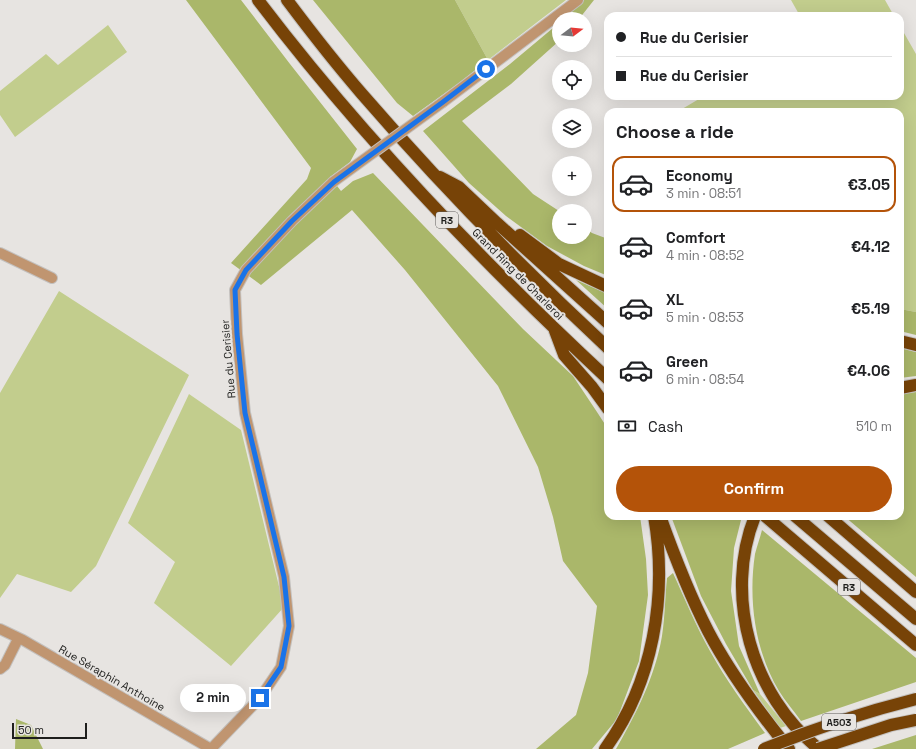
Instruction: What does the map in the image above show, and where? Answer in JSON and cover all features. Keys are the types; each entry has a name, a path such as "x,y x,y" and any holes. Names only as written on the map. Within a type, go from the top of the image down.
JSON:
{"highway":[{"name":"Grand Ring de Charleroi","path":"258,0 345,108 414,186 554,328 604,375"},
{"name":"Grand Ring de Charleroi","path":"287,0 362,94 433,174 560,303 604,344"},
{"path":"433,174 460,187 497,223 604,319"},
{"path":"497,223 521,235 559,264 604,285"},
{"path":"554,328 564,354 604,404"},
{"path":"904,342 916,345"},
{"path":"904,387 916,385"},
{"path":"605,749 618,730 636,694 648,655 658,610 659,571 655,520"},
{"path":"662,520 688,586 709,631 736,679 789,749"},
{"path":"753,520 749,530 742,564 742,592 745,621 752,651 762,677 778,704 811,743 819,749"},
{"name":"R3","path":"770,520 916,645"},
{"name":"R3","path":"800,520 916,619"},
{"path":"833,520 916,592"},
{"name":"A503","path":"764,749 800,734 916,699"},
{"name":"A503","path":"819,749 891,726 916,720"}],"street":[{"name":"Rue du Cerisier","path":"211,749 260,698 281,667 289,626 284,577 245,413 237,334 235,290 246,270 292,221 334,182 578,0"},
{"path":"0,253 52,278"},
{"name":"Rue Séraphin Anthoine","path":"0,629 211,749"},
{"path":"0,669 5,665 18,638"}],"green space":[{"path":"186,0 241,0 357,149 350,162 330,177 341,191 353,181 373,173 523,329 573,376 604,423 604,520 641,520 646,559 648,595 639,661 617,719 592,749 536,749 576,715 588,673 597,606 563,561 553,517 538,467 498,386 405,270 352,210 261,285 231,263 307,179 311,168"},
{"path":"313,0 455,0 488,60 413,116 397,103"},
{"path":"455,0 566,0 488,60"},
{"path":"583,0 594,0 585,12 570,12"},
{"path":"791,0 885,0 892,12 798,12"},
{"path":"108,25 127,52 15,137 0,115 0,91 46,54 58,65"},
{"path":"552,29 552,47 511,84 462,121 533,194 552,206 552,244 592,244 592,233 604,238 604,274 584,266 547,246 506,216 469,183 423,131 510,64"},
{"path":"904,33 916,54 916,312 904,310 904,108 684,108 697,100 904,100"},
{"path":"576,280 604,292 604,305"},
{"path":"59,291 189,375 96,566 71,592 17,574 0,598 0,393"},
{"path":"904,310 916,312 916,335 904,332"},
{"path":"904,349 916,352 916,376 904,378"},
{"path":"916,392 916,577 849,520 904,520 904,394"},
{"path":"189,394 241,430 284,607 231,666 154,603 175,562 128,523"},
{"path":"672,520 741,520 734,548 731,591 739,646 760,694 753,690 726,644 701,596"},
{"path":"762,530 916,658 916,682 801,721 781,695 771,676 764,659 755,625 752,589 753,571 755,554"},
{"path":"673,573 700,632 716,662 765,733 728,749 616,749 644,695 655,666 664,622 667,578"},
{"path":"753,690 760,694 786,726 780,728"},
{"path":"16,719 31,725 43,749 15,749"},
{"path":"916,735 916,749 872,749"}],"route":[{"path":"260,698 281,667 289,626 284,577 245,413 237,334 235,290 246,270 292,221 334,182 486,69"}]}
